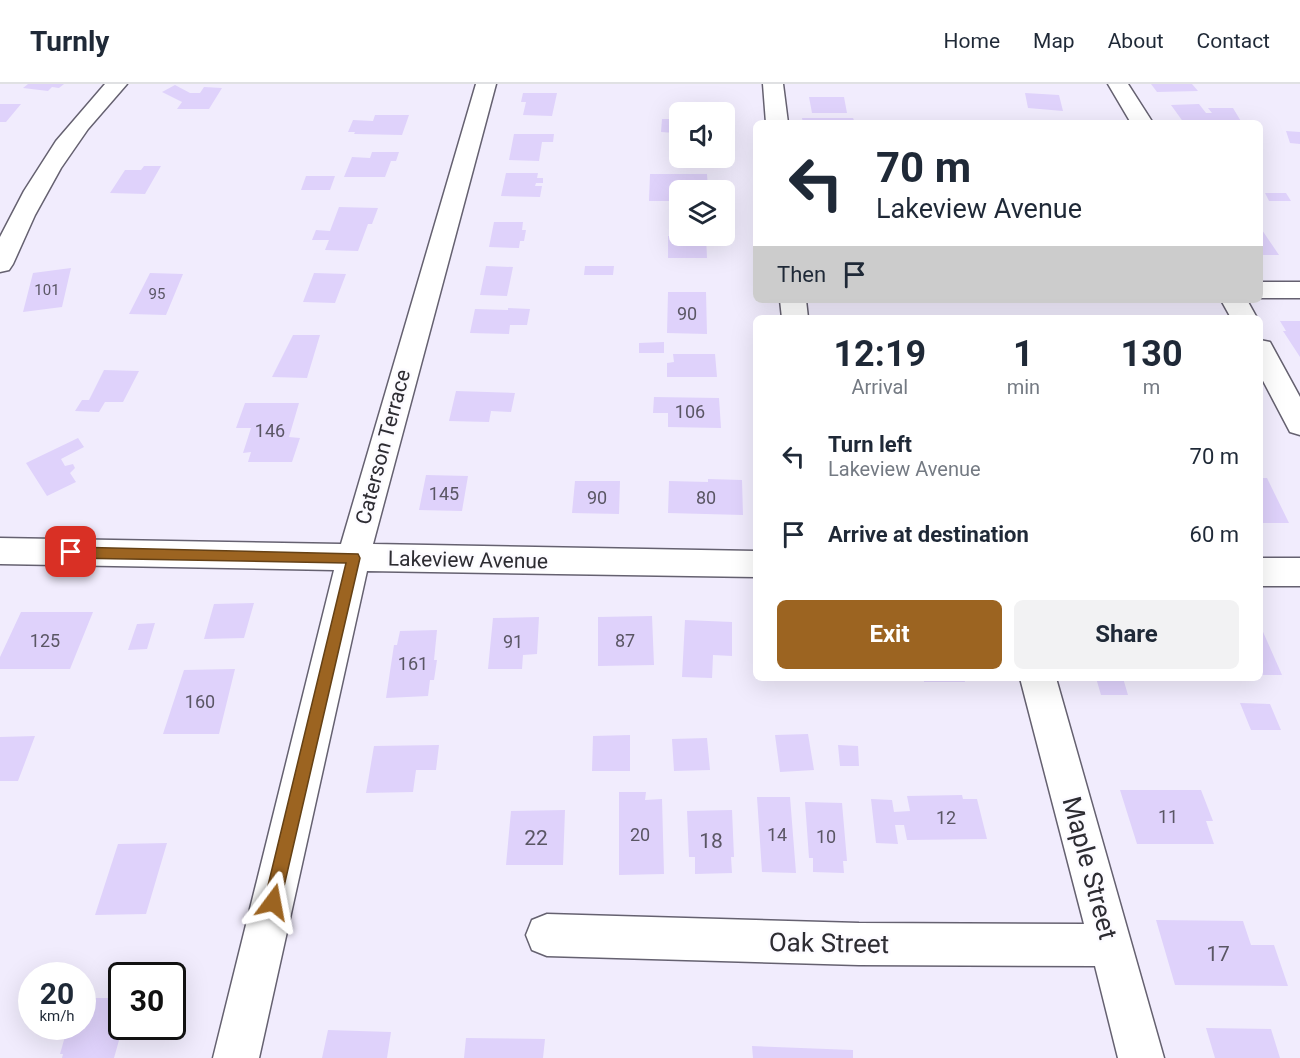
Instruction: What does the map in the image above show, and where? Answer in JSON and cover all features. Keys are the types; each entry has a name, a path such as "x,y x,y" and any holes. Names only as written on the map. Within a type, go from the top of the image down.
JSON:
{"street":[{"path":"0,264 48,168 76,128 117,84"},
{"name":"Caterson Terrace","path":"236,1058 354,558 403,373 486,84"},
{"path":"773,84 777,120"},
{"path":"1118,84 1140,120"},
{"path":"1263,290 1300,290"},
{"path":"1263,355 1300,424"},
{"name":"Lakeview Avenue","path":"0,551 753,564"},
{"path":"1263,572 1300,572"},
{"name":"Maple Street","path":"1039,681 1141,1058"},
{"name":"Oak Street","path":"547,935 860,944 1112,945"}],"building":[{"path":"28,84 64,84 59,88 52,87 48,91 23,88"},
{"path":"1151,84 1192,84 1198,91 1157,92"},
{"path":"175,85 190,93 200,93 204,87 222,88 209,109 177,109 182,102 162,92"},
{"path":"523,93 557,93 552,116 523,115 526,102 521,102"},
{"path":"1025,93 1059,95 1063,111 1028,108"},
{"path":"809,97 844,97 847,113 812,113"},
{"path":"0,104 21,104 6,122 0,122"},
{"path":"1199,104 1206,113 1212,113 1208,108 1233,108 1240,120 1182,120 1171,105"},
{"path":"375,115 409,115 402,135 348,132 353,120 373,121"},
{"path":"802,118 853,118 854,120 802,120"},
{"path":"662,119 669,119 669,133 661,132"},
{"path":"1286,131 1300,132 1300,144 1290,143"},
{"path":"514,134 554,134 553,142 542,142 539,161 509,160"},
{"path":"372,152 399,152 396,161 391,161 385,177 344,177 352,157 370,158"},
{"path":"144,166 161,166 145,194 110,193 125,170 141,170"},
{"path":"506,173 538,173 537,178 543,178 543,183 536,183 535,186 542,186 540,197 501,196"},
{"path":"650,174 707,174 707,180 669,180 669,201 649,201"},
{"path":"306,176 335,176 330,190 301,190"},
{"path":"1265,193 1286,193 1291,201 1269,201"},
{"path":"339,207 378,208 372,224 368,224 358,251 325,250 329,240 312,240 316,230 330,231"},
{"path":"494,222 523,222 522,230 526,230 524,241 520,241 519,248 489,247"},
{"path":"1263,231 1279,255 1263,255"},
{"path":"668,236 669,246 706,246 707,258 668,258"},
{"path":"486,266 513,267 507,296 480,295"},
{"path":"585,266 614,266 613,275 584,275"},
{"path":"71,268 62,307 23,312 33,273"},
{"path":"150,273 183,274 166,315 129,314"},
{"path":"314,273 346,274 335,303 303,302"},
{"path":"668,292 706,292 707,334 667,333"},
{"path":"508,308 530,309 527,325 510,325 509,334 470,333 475,309 508,310"},
{"path":"1280,321 1300,321 1300,357 1283,331 1286,331"},
{"path":"293,335 320,335 307,378 272,377"},
{"path":"664,342 664,353 639,353 639,343"},
{"path":"673,354 715,354 717,377 667,377 667,363 674,362"},
{"path":"104,370 139,371 123,402 105,402 99,412 75,411 82,400 89,400"},
{"path":"456,391 515,393 511,412 491,411 489,422 449,421"},
{"path":"654,397 719,398 721,428 668,427 668,413 653,413"},
{"path":"245,403 299,403 289,437 300,438 292,462 248,462 251,452 243,453 251,428 236,428"},
{"path":"78,438 84,447 61,459 65,466 73,464 75,468 70,473 76,482 47,496 26,463"},
{"path":"426,475 468,476 462,511 419,510"},
{"path":"1263,478 1267,478 1289,523 1263,523"},
{"path":"708,479 742,480 743,515 668,513 669,481 708,482"},
{"path":"575,481 620,481 619,514 572,513"},
{"path":"254,603 244,638 204,639 214,604"},
{"path":"21,612 93,612 70,669 0,669 0,657"},
{"path":"652,616 654,665 598,666 598,617"},
{"path":"539,617 537,654 523,655 522,669 488,669 493,618"},
{"path":"685,620 732,622 732,656 713,655 712,678 682,677"},
{"path":"155,623 147,649 128,650 137,624"},
{"path":"437,630 434,660 437,660 434,680 430,680 428,696 386,698 394,645 397,645 400,631"},
{"path":"1263,632 1282,675 1263,675"},
{"path":"235,669 219,734 163,734 184,670"},
{"path":"965,681 965,682 924,682"},
{"path":"1097,681 1124,681 1128,695 1101,695"},
{"path":"1240,703 1270,704 1281,730 1251,730"},
{"path":"808,734 814,770 780,772 775,735"},
{"path":"630,735 630,771 592,771 593,736"},
{"path":"35,736 18,781 0,781 0,737"},
{"path":"707,738 710,770 674,771 672,739"},
{"path":"439,745 436,770 416,770 413,792 366,793 374,746"},
{"path":"838,745 858,746 859,766 840,766"},
{"path":"1120,790 1201,790 1213,821 1206,821 1214,844 1137,844"},
{"path":"619,792 646,792 645,800 662,799 664,874 619,875"},
{"path":"962,795 963,799 977,799 987,839 907,840 904,825 895,825 898,844 876,843 871,799 892,800 894,812 910,811 907,796"},
{"path":"757,797 790,797 796,873 762,872"},
{"path":"805,802 842,803 847,861 843,861 844,873 813,872 813,858 809,858"},
{"path":"565,810 563,865 506,865 511,811"},
{"path":"732,810 734,857 731,857 732,873 695,874 695,857 689,857 687,811"},
{"path":"167,843 146,914 95,915 118,844"},
{"path":"1156,920 1243,921 1251,945 1274,945 1288,986 1175,985"},
{"path":"96,998 108,998 108,1040 119,1040 114,1058 62,1058 63,1054 60,1054 64,1040 96,1040"},
{"path":"1206,1028 1271,1029 1280,1058 1215,1058"},
{"path":"328,1030 391,1032 387,1058 322,1058"},
{"path":"466,1038 545,1039 543,1058 464,1058"},
{"path":"752,1046 853,1050 853,1058 753,1058"}],"route":[{"path":"71,552 354,558 273,902"}]}
